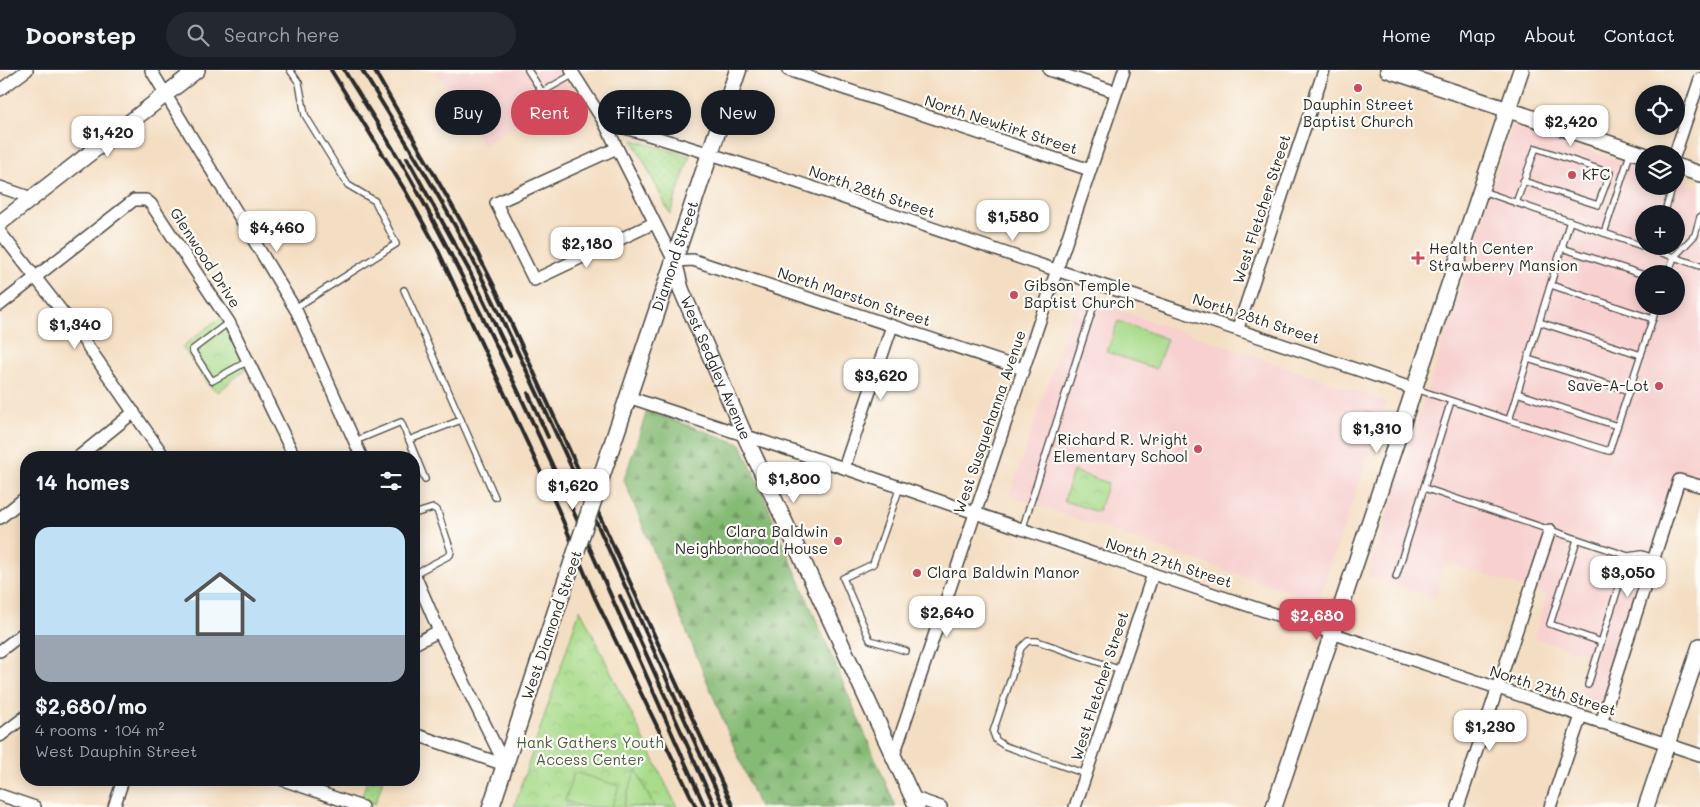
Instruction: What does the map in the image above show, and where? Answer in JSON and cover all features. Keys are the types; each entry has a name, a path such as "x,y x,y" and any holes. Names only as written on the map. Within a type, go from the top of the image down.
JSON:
{"main road":[{"name":"Diamond Street","path":"613,442 738,70"},
{"name":"West Diamond Street","path":"491,807 613,442"}],"street":[{"path":"0,90 27,70"},
{"path":"151,70 295,308 359,451"},
{"path":"0,222 197,70"},
{"name":"North Newkirk Street","path":"788,70 1090,170"},
{"path":"1049,70 1116,92"},
{"name":"West Susquehanna Avenue","path":"894,755 1124,70"},
{"name":"West Fletcher Street","path":"1238,328 1324,70"},
{"path":"1389,70 1635,152"},
{"path":"1274,807 1521,70"},
{"name":"West Sedgley Avenue","path":"573,72 598,112"},
{"path":"1682,145 1700,79"},
{"name":"West Sedgley Avenue","path":"610,135 674,261 681,289 745,436 894,755 914,802"},
{"name":"North 28th Street","path":"650,135 710,152 1056,270 1238,328 1414,389"},
{"path":"617,148 496,203 531,275 534,280 654,223"},
{"path":"1685,168 1700,174"},
{"path":"0,187 32,198"},
{"name":"Glenwood Drive","path":"36,276 134,200 146,200 152,204 229,322 292,451"},
{"path":"0,232 36,276 160,451"},
{"name":"North Marston Street","path":"674,261 694,260 1023,369"},
{"path":"0,305 36,276"},
{"path":"844,468 892,326"},
{"name":"North 27th Street","path":"628,397 844,468 1153,574 1332,632 1496,689 1700,755"},
{"path":"87,451 134,412"},
{"path":"1601,723 1678,480 1700,486"},
{"path":"0,518 20,503"},
{"path":"1458,807 1550,530"},
{"name":"West Fletcher Street","path":"1075,807 1153,574"},
{"path":"420,588 439,631 505,765"},
{"path":"420,641 439,631"},
{"path":"0,651 20,636"},
{"path":"1646,807 1700,646"},
{"path":"1550,807 1581,716"},
{"path":"0,736 20,721"},
{"path":"420,736 505,765"},
{"path":"114,807 121,786"},
{"path":"301,786 362,807"},
{"path":"2,800 35,807"},
{"path":"914,802 941,807"}],"lane":[{"path":"290,70 299,83 305,115 348,185 375,201 396,244 295,308"},
{"path":"528,70 542,92 573,72"},
{"path":"1516,203 1523,182 1536,148 1609,171 1610,176 1600,204 1596,205 1523,182"},
{"path":"1604,233 1635,158"},
{"path":"1481,191 1635,242"},
{"path":"1671,265 1674,257 1697,234 1700,217"},
{"path":"1509,420 1570,222"},
{"path":"1562,248 1635,272"},
{"path":"1670,255 1700,266"},
{"path":"1551,284 1653,319"},
{"path":"404,290 495,496"},
{"path":"1022,530 1093,308"},
{"path":"1414,389 1609,451 1654,315"},
{"path":"229,322 192,350 212,381 248,361"},
{"path":"1539,322 1641,355"},
{"path":"1528,359 1629,391"},
{"path":"1517,393 1617,426"},
{"path":"1396,576 1451,401"},
{"path":"409,440 461,420"},
{"path":"355,441 401,422 414,451"},
{"path":"420,467 425,479"},
{"path":"900,487 873,564 843,578 870,640 906,651"},
{"path":"1424,488 1628,556 1642,554 1654,558"},
{"path":"420,512 433,508 436,510 451,551 450,555 420,571"},
{"path":"1577,540 1550,624 1601,642"},
{"path":"1588,686 1628,556"},
{"path":"1086,774 1005,746 996,740 993,732 1021,648 1028,641 1037,641 1121,670"}],"shaded area":[{"path":"435,70 557,70 570,90 511,90 511,128 501,134 501,90 448,90"},
{"path":"1512,126 1635,166 1635,195 1685,195 1685,182 1700,187 1700,479 1680,473 1603,712 1576,703 1590,656 1534,638 1547,595 1445,562 1434,598 1368,576"},
{"path":"476,135 500,135 483,146"},
{"name":"Richard R. Wright Elementary School","path":"1078,296 1387,402 1318,602 1009,496"}],"green space":[{"path":"633,140 690,156 670,214"},
{"path":"221,317 247,368 218,392 211,387 182,347"},
{"path":"1118,321 1167,339 1156,369 1107,352"},
{"path":"647,411 741,444 896,807 759,807 624,480"},
{"path":"1367,412 1379,416 1372,435 1360,431"},
{"path":"1073,471 1108,483 1098,512 1064,501"},
{"name":"Hank Gathers Youth Access Center","path":"580,609 677,807 514,807"},
{"path":"636,769 654,807 623,807"},
{"path":"574,772 619,786 612,807 583,807 565,801"},
{"path":"365,786 381,786 375,804 361,799"}],"railway":[{"path":"331,70 406,192 437,248 558,509 595,598 696,807"},
{"path":"344,70 410,178 496,344 705,807"},
{"path":"362,70 437,194 478,270 573,470 724,807"},
{"path":"374,70 462,223 497,292 733,807"},
{"path":"407,158 469,270 510,355"},
{"path":"528,393 548,437"},
{"path":"620,596 715,807"}],"place":[{"name":"Dauphin Street Baptist Church","path":"1358,88"},
{"name":"KFC","path":"1572,175"},
{"name":"Health Center Strawberry Mansion","path":"1418,258"},
{"name":"Gibson Temple Baptist Church","path":"1014,295"},
{"name":"Save-A-Lot","path":"1659,386"},
{"name":"Richard R. Wright Elementary School","path":"1198,449"},
{"name":"Clara Baldwin Neighborhood House","path":"838,541"},
{"name":"Clara Baldwin Manor","path":"917,573"}]}
